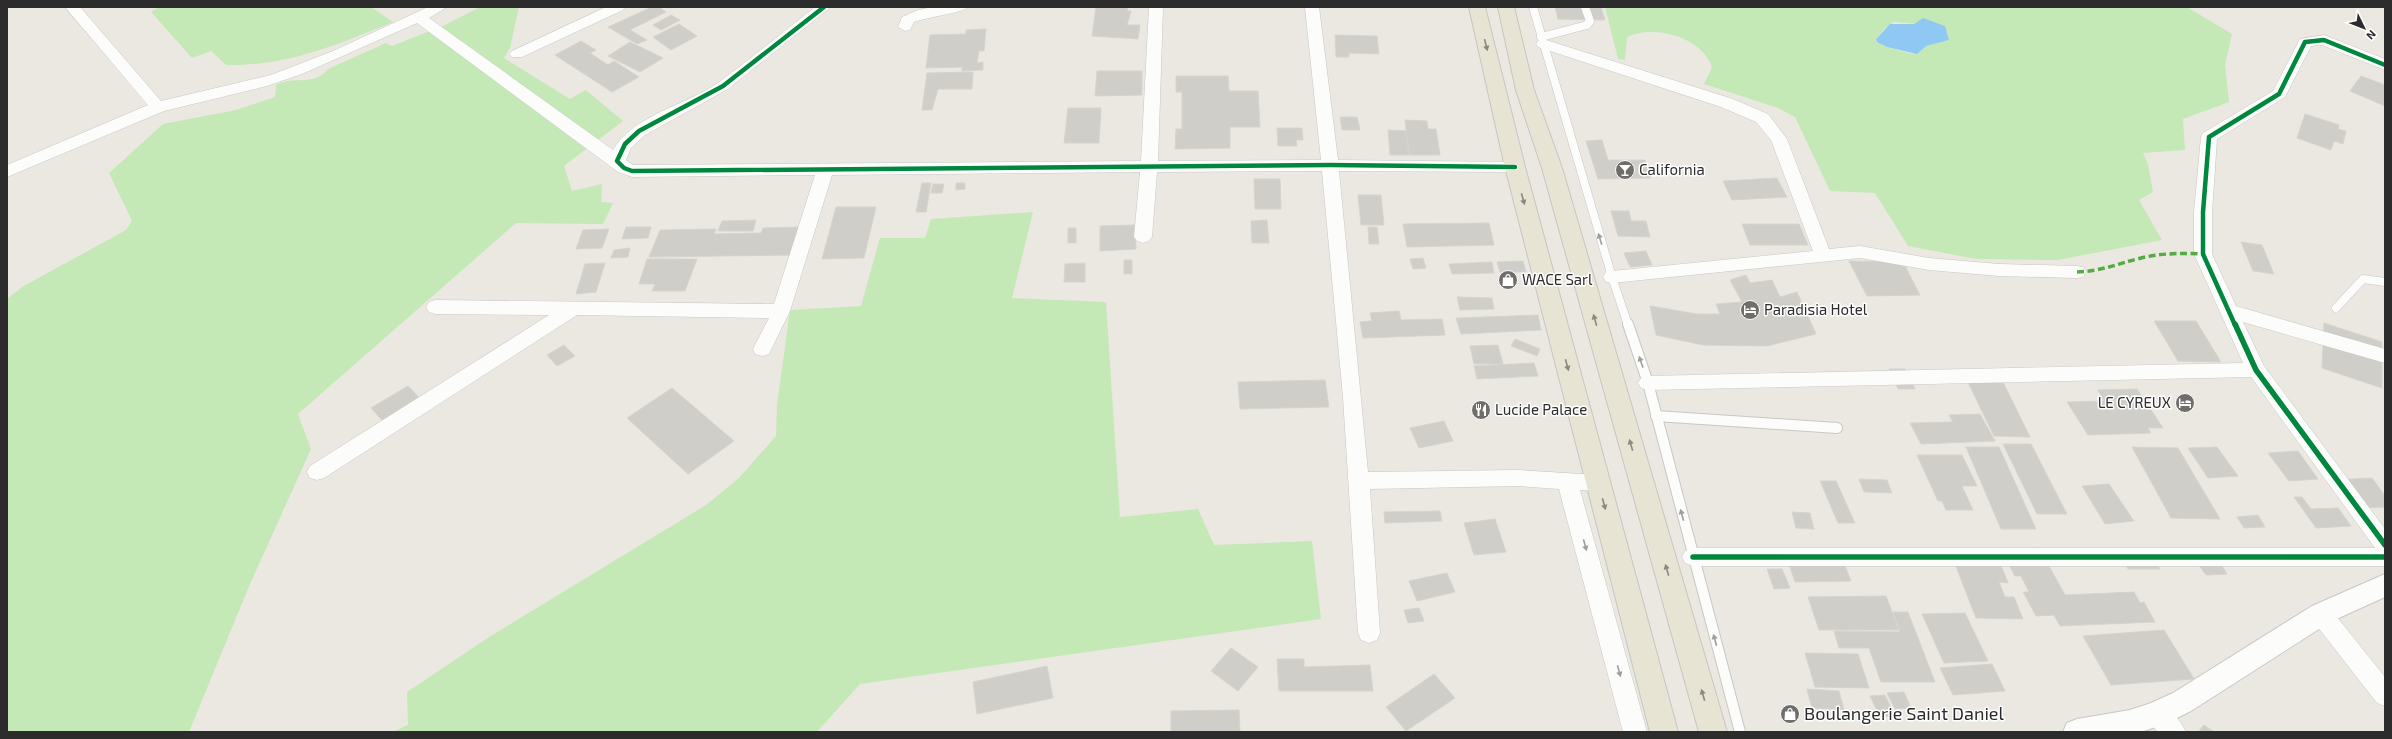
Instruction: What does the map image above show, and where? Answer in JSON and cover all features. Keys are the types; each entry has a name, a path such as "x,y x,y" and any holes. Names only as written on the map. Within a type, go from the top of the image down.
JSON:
{"highway":[{"path":"1477,7 1514,167 1664,732"},
{"path":"1506,7 1525,90 1552,168 1713,732"}],"main road":[{"path":"2076,732 2130,723 2165,723 2182,702 2322,614 2385,585"}],"street":[{"path":"72,7 158,107"},
{"path":"7,171 158,107 183,99 281,76 308,67 440,7"},
{"path":"518,54 618,7"},
{"path":"617,161 619,152 627,140 639,131 723,86 824,7"},
{"path":"905,27 907,20 914,15 961,7"},
{"path":"1143,237 1149,169 1156,7"},
{"path":"1312,7 1331,165 1360,481 1368,633"},
{"path":"418,17 617,161 624,168 632,171 1149,169 1331,165 1514,167"},
{"path":"2385,65 2324,40 2305,42 2279,94 2209,137 2203,212 2203,254 2256,370 2385,545"},
{"path":"1542,41 1727,103 1762,118 1779,139 1823,255"},
{"path":"762,349 781,311 825,170"},
{"path":"1612,277 1860,252 1929,264 2013,271 2077,272"},
{"path":"435,307 781,311"},
{"path":"317,472 573,309"},
{"path":"2229,310 2385,356"},
{"path":"1648,382 1901,379 2256,370"},
{"path":"1360,481 1518,478 1598,483"},
{"path":"1568,481 1635,732"},
{"path":"1693,557 2385,556"},
{"path":"2322,614 2385,695"}],"lane":[{"path":"1534,7 1542,41 1612,277 1648,382 1740,732"},
{"path":"1542,41 1587,25 1590,21 1585,7"},
{"path":"2336,308 2363,279 2372,278 2385,282"},
{"path":"1656,416 1837,428"}],"green space":[{"path":"159,7 371,7 393,22 352,39 291,58 271,62 226,65 211,51 192,58 151,12"},
{"path":"480,7 519,7 510,48 504,58 570,99 586,90 623,121 564,166 572,191 602,184 601,202 613,203 603,224 516,223 298,414 311,449 250,584 189,732 7,732 7,299 22,287 126,230 132,221 109,173 163,124 236,110 275,97 276,85 283,82 316,78 328,69 386,43 392,46 445,25"},
{"path":"1605,7 2187,7 2232,34 2225,65 2229,102 2183,119 2185,150 2143,153 2148,164 2153,192 2139,200 2162,240 2058,260 1976,259 1908,246 1875,193 1830,191 1795,117 1778,108 1704,84 1712,67 1707,57 1688,41 1663,33 1638,33 1627,37 1625,60 1618,59","holes":["1894,22 1945,26 1949,40 1926,46 1913,54 1887,47 1877,42 1876,38 1885,28"]},
{"path":"1033,212 1012,298 1106,302 1120,517 1198,509 1214,545 1312,541 1321,619 860,684 817,732 392,732 408,725 407,692 489,637 706,505 739,478 776,436 777,405 790,310 861,306 880,238 925,238 931,219"}],"water":[{"path":"1923,18 1945,26 1949,40 1926,46 1917,54 1887,47 1877,42 1876,39 1890,24 1914,24"}],"building":[{"path":"652,7 659,7 666,12 630,30 647,40 637,44 608,27"},
{"path":"1096,7 1128,7 1127,11 1131,11 1127,25 1140,25 1138,39 1092,36"},
{"path":"1555,7 1601,7 1605,20 1558,19"},
{"path":"671,15 680,20 661,30 653,25"},
{"path":"679,24 697,36 671,50 653,37"},
{"path":"986,29 984,51 979,51 977,63 983,62 983,70 962,71 962,67 926,68 930,35 966,34 966,30"},
{"path":"1335,35 1377,36 1379,54 1349,53 1349,57 1336,57"},
{"path":"581,41 596,50 590,53 608,65 614,61 639,77 612,92 555,55"},
{"path":"630,42 663,58 640,72 608,56"},
{"path":"1097,71 1142,71 1142,95 1095,96"},
{"path":"973,72 972,89 938,89 932,110 922,110 927,73"},
{"path":"1176,76 1228,76 1229,91 1258,91 1260,127 1230,127 1230,148 1175,149 1176,129 1182,129 1182,92 1176,92"},
{"path":"2361,76 2385,85 2385,106 2350,91"},
{"path":"1068,108 1101,108 1099,143 1064,143"},
{"path":"2305,114 2339,125 2338,129 2346,131 2343,144 2334,141 2331,150 2297,138"},
{"path":"1340,117 1357,117 1360,130 1342,130"},
{"path":"1405,120 1427,121 1428,129 1436,129 1440,155 1409,155"},
{"path":"1277,128 1302,128 1303,140 1296,140 1297,146 1278,146"},
{"path":"1388,130 1406,131 1409,155 1390,155"},
{"path":"1602,140 1608,160 1645,160 1651,178 1598,179 1586,141"},
{"path":"1777,178 1787,197 1732,200 1723,181"},
{"path":"1254,179 1280,179 1281,209 1255,209"},
{"path":"922,183 931,183 926,212 916,212"},
{"path":"956,183 965,183 965,189 956,190"},
{"path":"933,184 944,184 942,193 931,193"},
{"path":"1358,195 1381,195 1384,225 1361,225"},
{"path":"836,207 876,207 864,258 822,259"},
{"path":"1611,211 1629,211 1631,221 1646,221 1650,237 1618,236"},
{"path":"756,220 753,231 718,231 722,221"},
{"path":"1267,220 1269,243 1252,243 1251,221"},
{"path":"1489,223 1494,245 1407,247 1403,224"},
{"path":"1742,224 1799,224 1808,245 1750,245"},
{"path":"1135,225 1136,249 1100,251 1100,226"},
{"path":"626,227 651,227 648,238 622,239"},
{"path":"802,227 795,255 649,257 660,230 716,229 714,234 761,233 763,228"},
{"path":"1368,227 1377,227 1379,244 1369,244"},
{"path":"1068,228 1076,228 1076,243 1068,243"},
{"path":"609,229 602,248 576,249 583,230"},
{"path":"2241,242 2262,245 2274,274 2253,271"},
{"path":"630,248 628,257 611,258 614,250"},
{"path":"1646,251 1652,265 1630,267 1624,253"},
{"path":"1423,258 1426,268 1413,269 1410,259"},
{"path":"647,259 697,259 685,291 652,291 655,284 639,284"},
{"path":"1124,260 1132,260 1132,274 1124,274"},
{"path":"1523,261 1526,272 1500,272 1497,262"},
{"path":"1849,261 1903,262 1920,295 1867,296"},
{"path":"1492,262 1494,273 1452,274 1449,264"},
{"path":"605,263 596,292 576,294 585,264"},
{"path":"1085,263 1085,282 1064,282 1065,264"},
{"path":"1746,275 1750,283 1772,280 1780,297 1797,292 1816,334 1767,346 1703,345 1656,335 1650,306 1697,314 1720,314 1716,304 1742,302 1730,280"},
{"path":"1457,297 1492,298 1494,309 1460,310"},
{"path":"1399,311 1401,320 1442,319 1445,335 1363,338 1360,322 1372,321 1370,313"},
{"path":"1538,315 1541,330 1461,334 1456,318"},
{"path":"2154,321 2196,321 2221,362 2178,361"},
{"path":"2324,323 2382,342 2382,388 2322,368"},
{"path":"1515,339 1540,349 1537,356 1511,346"},
{"path":"564,345 575,356 557,366 547,355"},
{"path":"1498,345 1503,364 1474,364 1470,346"},
{"path":"1534,363 1538,376 1477,379 1474,366"},
{"path":"1889,369 1905,369 1915,389 1898,389"},
{"path":"1965,376 2000,376 2030,437 1994,436"},
{"path":"1325,380 1329,407 1240,409 1238,382"},
{"path":"408,386 426,405 391,430 371,408"},
{"path":"672,388 734,441 688,474 627,418"},
{"path":"2137,389 2163,428 2148,428 2151,433 2088,435 2067,402 2104,401 2098,390"},
{"path":"1980,414 1995,441 1921,444 1910,423 1953,422 1949,415"},
{"path":"1444,421 1453,441 1419,448 1410,428"},
{"path":"2003,444 2031,444 2067,514 2037,514"},
{"path":"1966,447 1999,447 2036,529 2001,529"},
{"path":"2132,447 2178,448 2220,519 2171,518"},
{"path":"2217,447 2238,476 2208,478 2188,448"},
{"path":"2298,451 2318,479 2289,481 2268,453"},
{"path":"1917,455 1962,455 1977,486 1962,486 1973,510 1946,510 1942,501 1938,501"},
{"path":"2372,478 2385,496 2385,507 2351,508 2330,480"},
{"path":"1859,479 1887,480 1892,493 1864,492"},
{"path":"1820,481 1836,481 1855,523 1838,523"},
{"path":"2109,484 2134,521 2105,524 2082,486"},
{"path":"2294,497 2302,497 2311,509 2338,508 2351,526 2316,528"},
{"path":"1440,511 1442,521 1385,523 1384,512"},
{"path":"1792,512 1810,513 1814,529 1796,528"},
{"path":"2258,515 2265,527 2244,528 2237,517"},
{"path":"1495,519 1506,552 1474,555 1464,523"},
{"path":"2039,548 2065,595 2134,592 2140,603 2144,602 2155,622 2060,626 2054,615 2036,616 2023,592 2029,592 2021,576 2015,576 2001,550"},
{"path":"1839,551 1851,581 1795,582 1785,552"},
{"path":"2120,554 2152,554 2160,569 2128,569"},
{"path":"1952,556 1998,558 2008,583 1999,582 2005,597 2014,597 2023,619 1976,618"},
{"path":"2217,558 2227,574 2206,575 2195,560"},
{"path":"1767,569 1782,569 1790,588 1774,589"},
{"path":"1447,573 1455,592 1417,601 1409,581"},
{"path":"1886,596 1899,630 1819,630 1808,597"},
{"path":"1419,608 1424,621 1408,623 1404,610"},
{"path":"1893,612 1908,612 1935,682 1881,682 1869,648 1839,648 1834,631 1900,632"},
{"path":"1965,613 1988,661 1944,663 1922,614"},
{"path":"2164,630 2194,679 2111,685 2083,636"},
{"path":"1231,648 1258,667 1238,691 1211,671"},
{"path":"1805,653 1858,654 1869,688 1815,687"},
{"path":"1277,659 1304,659 1304,667 1370,665 1373,691 1279,691"},
{"path":"1992,664 2005,691 1953,695 1940,668"},
{"path":"1047,666 1053,698 977,714 973,682"},
{"path":"1434,674 1455,698 1406,731 1386,707"},
{"path":"1807,689 1839,691 1844,710 1812,708"},
{"path":"1904,692 1911,708 1895,709 1887,693"},
{"path":"1885,695 1895,716 1880,717 1870,696"},
{"path":"1239,710 1240,732 1171,732 1171,711"},
{"path":"2204,725 2214,732 2199,731"}],"marked path":[{"path":"2077,272 2099,271 2142,258 2181,253 2203,254"}],"cycle path":[{"path":"824,7 723,86 639,131 625,144 617,161 624,168 632,171 1331,165 1515,167"},
{"path":"2385,65 2324,40 2305,42 2279,94 2209,137 2203,212 2203,254 2256,370 2385,545"},
{"path":"1693,557 2385,557"}],"place":[{"name":"California","path":"1625,170"},
{"name":"WACE Sarl","path":"1508,280"},
{"name":"Paradisia Hotel","path":"1750,310"},
{"name":"LE CYREUX","path":"2185,403"},
{"name":"Lucide Palace","path":"1481,410"},
{"name":"Boulangerie Saint Daniel","path":"1790,714"}]}
